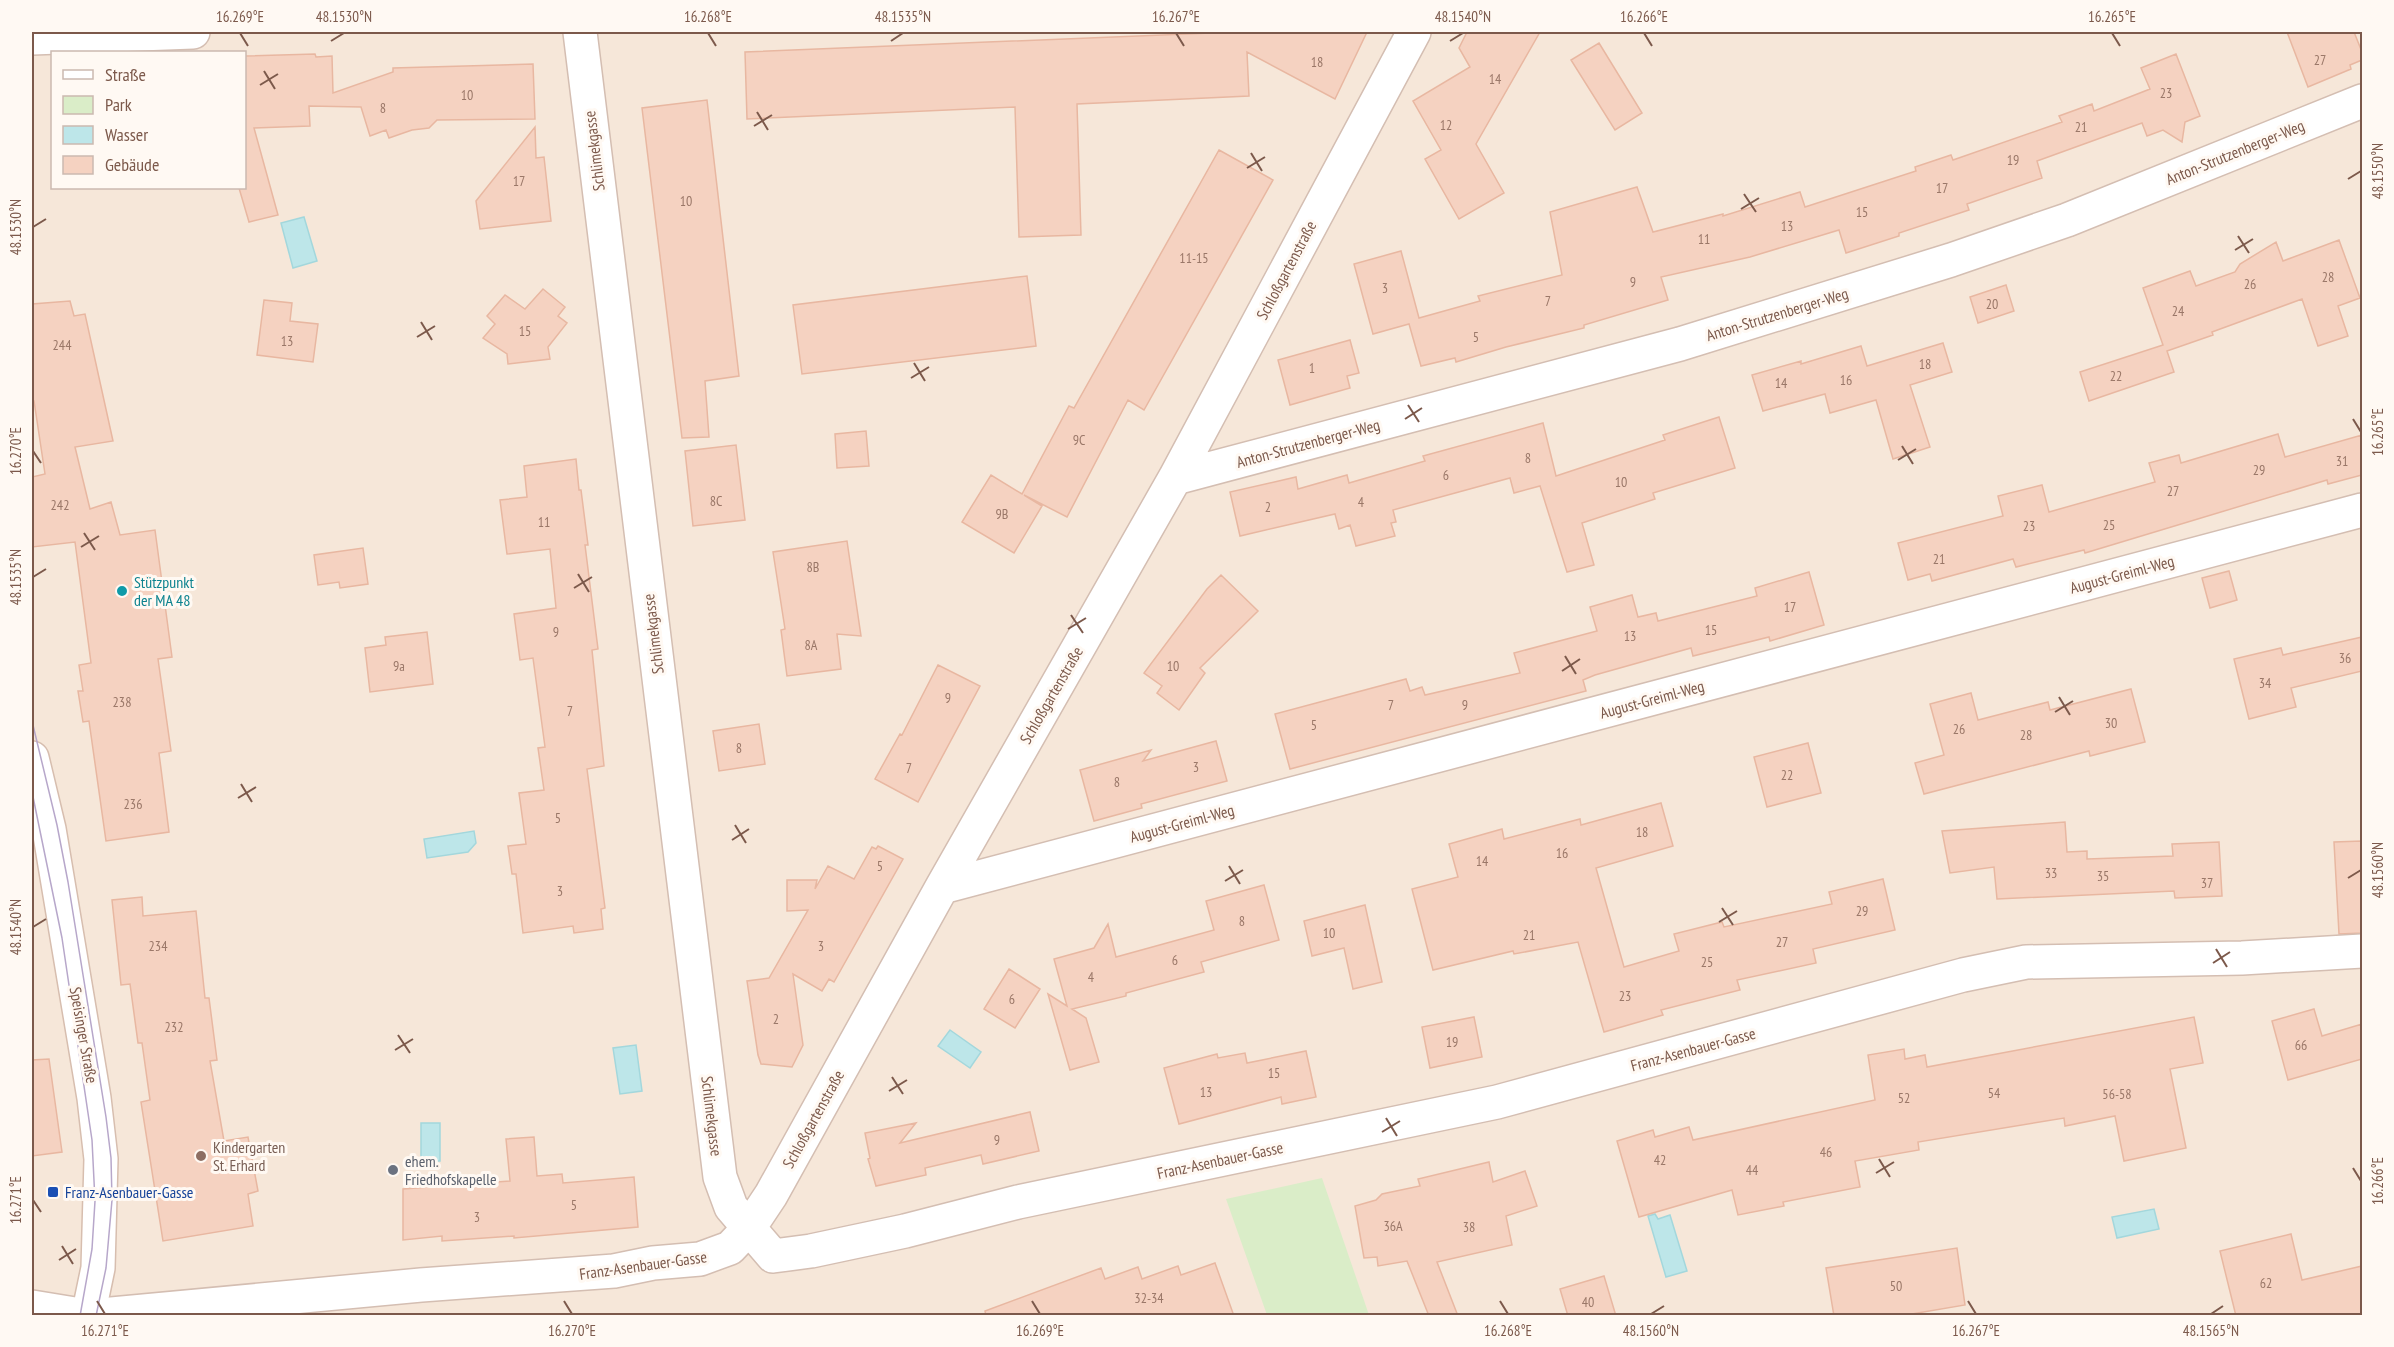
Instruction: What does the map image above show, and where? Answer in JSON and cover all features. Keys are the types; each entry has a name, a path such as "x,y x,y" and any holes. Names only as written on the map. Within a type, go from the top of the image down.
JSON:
{"street":[{"path":"32,38 193,32"},
{"name":"Schlimekgasse","path":"580,32 720,1177 731,1207 749,1228"},
{"name":"Schloßgartenstraße","path":"749,1228 771,1195 942,887 1175,478 1414,32"},
{"name":"Anton-Strutzenberger-Weg","path":"1175,478 1680,344 1951,261 2067,220 2362,101"},
{"name":"August-Greiml-Weg","path":"942,887 2362,510"},
{"name":"Speisinger Straße","path":"32,758 49,829 94,1098 101,1159 98,1268 89,1316"},
{"name":"Franz-Asenbauer-Gasse","path":"32,1307 89,1316 421,1285 614,1271 653,1263 700,1259 717,1254 730,1248 749,1228 773,1256 811,1251 905,1231 1018,1202 1497,1102 1963,975 2026,962 2242,958 2362,951"}],"shaded area":[{"path":"32,32 2362,32 2362,1315 32,1315"}],"green space":[{"path":"1322,1178 1369,1315 1267,1315 1226,1199"}],"water":[{"path":"304,217 317,261 293,268 281,223"},
{"path":"474,831 476,843 468,852 427,858 424,839"},
{"path":"950,1030 981,1052 970,1068 938,1046"},
{"path":"636,1045 642,1091 620,1094 613,1048"},
{"path":"421,1123 440,1123 440,1161 421,1161"},
{"path":"2154,1209 2159,1229 2117,1238 2112,1217"},
{"path":"1655,1214 1658,1219 1670,1215 1687,1271 1666,1277 1648,1216"}],"building":[{"path":"1209,32 1367,32 1335,99 1247,52 1249,96 1077,104 1081,235 1019,237 1015,107 747,119 745,52 1211,33"},
{"path":"1467,32 1540,32 1476,144 1504,193 1459,219 1425,159 1441,150 1413,101 1470,67 1459,48"},
{"path":"2287,32 2354,32 2362,52 2362,60 2350,65 2351,69 2308,87"},
{"path":"1599,43 1642,113 1615,130 1571,60"},
{"path":"315,54 316,57 332,56 333,93 393,72 393,68 533,64 535,119 437,120 429,128 412,130 389,138 386,130 370,136 361,107 309,106 310,126 254,128 278,215 249,222 239,189 246,189 246,56"},
{"path":"2176,54 2200,116 2185,122 2182,142 2163,130 2147,136 2142,123 2037,161 2042,178 1967,204 1969,210 1899,233 1899,236 1846,253 1839,230 1750,257 1661,277 1668,300 1584,325 1584,328 1456,362 1455,358 1421,366 1409,324 1373,334 1354,264 1401,251 1419,318 1480,301 1478,296 1562,275 1550,212 1637,187 1653,232 1723,214 1723,216 1800,192 1805,207 1916,171 1915,167 1951,155 1953,160 2062,122 2059,116 2092,104 2094,111 2150,89 2141,68"},
{"path":"707,100 739,376 705,381 709,437 682,438 642,108"},
{"path":"535,127 536,158 544,157 551,221 480,229 476,201"},
{"path":"1219,150 1273,180 1144,410 1128,400 1067,517 1024,495 1042,506 1014,553 962,522 991,475 1022,494 1069,406 1074,408"},
{"path":"2339,240 2360,298 2338,306 2348,336 2318,346 2302,299 2167,351 2174,372 2089,401 2080,372 2163,345 2143,288 2190,271 2196,286 2235,272 2240,264 2276,242 2283,261"},
{"path":"1027,276 1036,346 802,374 793,305"},
{"path":"2006,285 2014,311 1978,323 1970,297"},
{"path":"543,289 565,307 558,316 567,323 548,347 550,359 508,364 507,354 483,338 495,324 487,316 505,295 525,309"},
{"path":"264,300 292,303 290,321 318,324 313,362 257,355"},
{"path":"70,301 74,316 85,314 113,441 75,447 90,509 111,502 120,535 155,530 172,657 158,659 171,751 159,753 169,832 106,841 89,721 83,722 78,691 83,691 79,665 91,663 75,542 32,547 32,477 45,474 34,401 32,401 32,304"},
{"path":"1350,340 1359,373 1347,376 1350,388 1290,405 1278,360"},
{"path":"1943,343 1952,372 1910,385 1930,447 1893,459 1876,400 1830,413 1825,394 1763,411 1752,375 1801,361 1801,364 1861,346 1867,366"},
{"path":"1719,417 1735,468 1653,493 1655,499 1582,523 1594,565 1567,572 1540,486 1514,493 1510,478 1393,510 1396,522 1391,523 1395,536 1356,546 1350,525 1339,529 1335,514 1240,536 1230,492 1296,477 1298,489 1347,475 1349,483 1425,461 1423,456 1543,423 1556,476 1665,440 1663,435"},
{"path":"866,431 869,466 837,468 835,434"},
{"path":"2278,434 2285,457 2362,435 2362,475 2328,484 2327,480 2085,553 2084,550 2016,567 2013,559 1932,581 1930,574 1908,580 1898,543 2003,516 1998,496 2042,485 2049,512 2155,482 2149,463 2179,455 2181,463"},
{"path":"736,445 745,520 693,526 685,451"},
{"path":"576,459 588,545 585,545 598,649 592,650 604,766 587,769 605,908 601,909 603,929 574,933 573,926 523,933 516,874 512,874 508,846 526,844 519,793 544,790 538,748 545,747 533,658 520,660 514,614 556,608 550,549 507,554 500,500 527,497 524,466"},
{"path":"847,541 861,636 837,634 841,669 787,676 781,630 785,629 773,552"},
{"path":"363,548 368,584 340,588 339,582 318,585 314,555"},
{"path":"2229,571 2237,600 2210,608 2202,578"},
{"path":"1809,572 1824,625 1770,641 1769,637 1693,656 1691,648 1595,675 1583,680 1586,691 1290,769 1275,714 1406,679 1410,691 1422,687 1425,695 1520,673 1514,653 1597,631 1590,607 1632,595 1638,617 1656,613 1658,621 1757,596 1755,588"},
{"path":"1221,575 1258,611 1200,668 1205,673 1179,710 1157,693 1162,686 1144,673 1207,589"},
{"path":"427,632 433,684 370,692 365,648 386,645 385,637"},
{"path":"2362,637 2362,671 2291,688 2296,707 2249,719 2234,659 2281,648 2283,655"},
{"path":"938,665 980,686 918,802 875,779 900,734 902,735"},
{"path":"2131,689 2145,742 2090,756 2089,751 1924,794 1915,763 1944,755 1930,704 1971,693 1978,720 2048,702 2050,710"},
{"path":"759,724 765,764 719,771 713,731"},
{"path":"1216,741 1227,781 1141,804 1142,808 1094,821 1080,770 1151,750 1143,761"},
{"path":"1808,743 1821,793 1767,807 1754,757"},
{"path":"1661,803 1673,846 1596,868 1624,967 1679,951 1674,934 1722,922 1724,927 1832,904 1829,892 1883,879 1895,930 1813,949 1816,963 1737,980 1740,990 1661,1010 1663,1015 1604,1032 1578,942 1514,954 1513,951 1433,970 1412,889 1458,877 1449,844 1502,829 1504,839 1580,819 1581,825"},
{"path":"2065,822 2067,852 2087,851 2087,859 2173,856 2172,844 2219,842 2222,896 2175,898 2174,891 1997,899 1994,867 1950,873 1942,831"},
{"path":"2362,841 2362,933 2339,934 2334,842"},
{"path":"878,846 903,859 834,982 829,979 822,991 793,974 803,1045 792,1067 761,1064 747,981 769,978 808,910 787,911 787,880 817,880 815,889 828,866 854,879 872,847 876,849"},
{"path":"1264,885 1279,940 1201,962 1204,972 1126,993 1126,996 1072,1009 1086,1018 1099,1062 1070,1070 1048,994 1067,1006 1054,959 1094,948 1108,924 1116,957 1214,930 1206,901"},
{"path":"142,897 143,916 196,911 205,998 209,998 217,1060 210,1061 224,1141 248,1137 258,1191 248,1194 253,1226 163,1241 141,1102 150,1100 142,1043 138,1043 130,984 121,985 112,900"},
{"path":"1365,905 1382,982 1353,989 1344,948 1312,956 1304,921"},
{"path":"1009,969 1040,989 1015,1028 984,1009"},
{"path":"2314,1009 2322,1036 2362,1024 2362,1059 2288,1080 2272,1021"},
{"path":"1474,1017 1482,1057 1430,1068 1422,1027"},
{"path":"2194,1017 2203,1063 2170,1069 2186,1148 2124,1161 2115,1116 2065,1126 2064,1118 1918,1142 1919,1150 1855,1161 1860,1187 1783,1202 1784,1206 1738,1215 1732,1190 1639,1217 1617,1141 1653,1130 1655,1137 1689,1127 1693,1140 1875,1100 1868,1055 1904,1049 1905,1059 1925,1055 1927,1067"},
{"path":"1306,1051 1316,1097 1282,1104 1281,1097 1179,1124 1164,1068 1217,1054 1218,1058 1245,1053 1247,1063"},
{"path":"49,1059 62,1152 32,1156 32,1060"},
{"path":"1030,1112 1039,1151 983,1164 981,1155 925,1168 926,1175 876,1186 868,1159 870,1158 865,1133 916,1123 900,1143"},
{"path":"534,1137 537,1176 562,1174 563,1183 634,1177 638,1227 514,1238 514,1236 442,1241 442,1236 403,1240 403,1189 510,1181 506,1139"},
{"path":"1489,1162 1493,1182 1525,1171 1537,1206 1506,1216 1512,1245 1437,1262 1458,1316 1429,1316 1407,1261 1378,1266 1377,1257 1364,1258 1355,1206 1376,1200 1382,1194 1420,1186 1418,1179"},
{"path":"2291,1234 2302,1280 2362,1266 2362,1316 2236,1316 2220,1251"},
{"path":"1957,1248 1965,1305 1900,1316 1834,1316 1826,1268"},
{"path":"1215,1263 1234,1316 986,1316 985,1311 1101,1268 1105,1279 1138,1267 1142,1279 1178,1266 1181,1275"},
{"path":"1604,1276 1616,1316 1568,1316 1560,1289"}],"tram line":[{"path":"32,721 68,882 111,1158 112,1200 106,1268 96,1316"},
{"path":"32,792 62,938 92,1140 95,1201 92,1249 80,1316"}],"place":[{"name":"Stützpunkt der MA 48","path":"122,591"},
{"name":"Kindergarten St. Erhard","path":"201,1156"},
{"name":"ehem. Friedhofskapelle","path":"393,1170"},
{"name":"Franz-Asenbauer-Gasse","path":"53,1192"}]}
